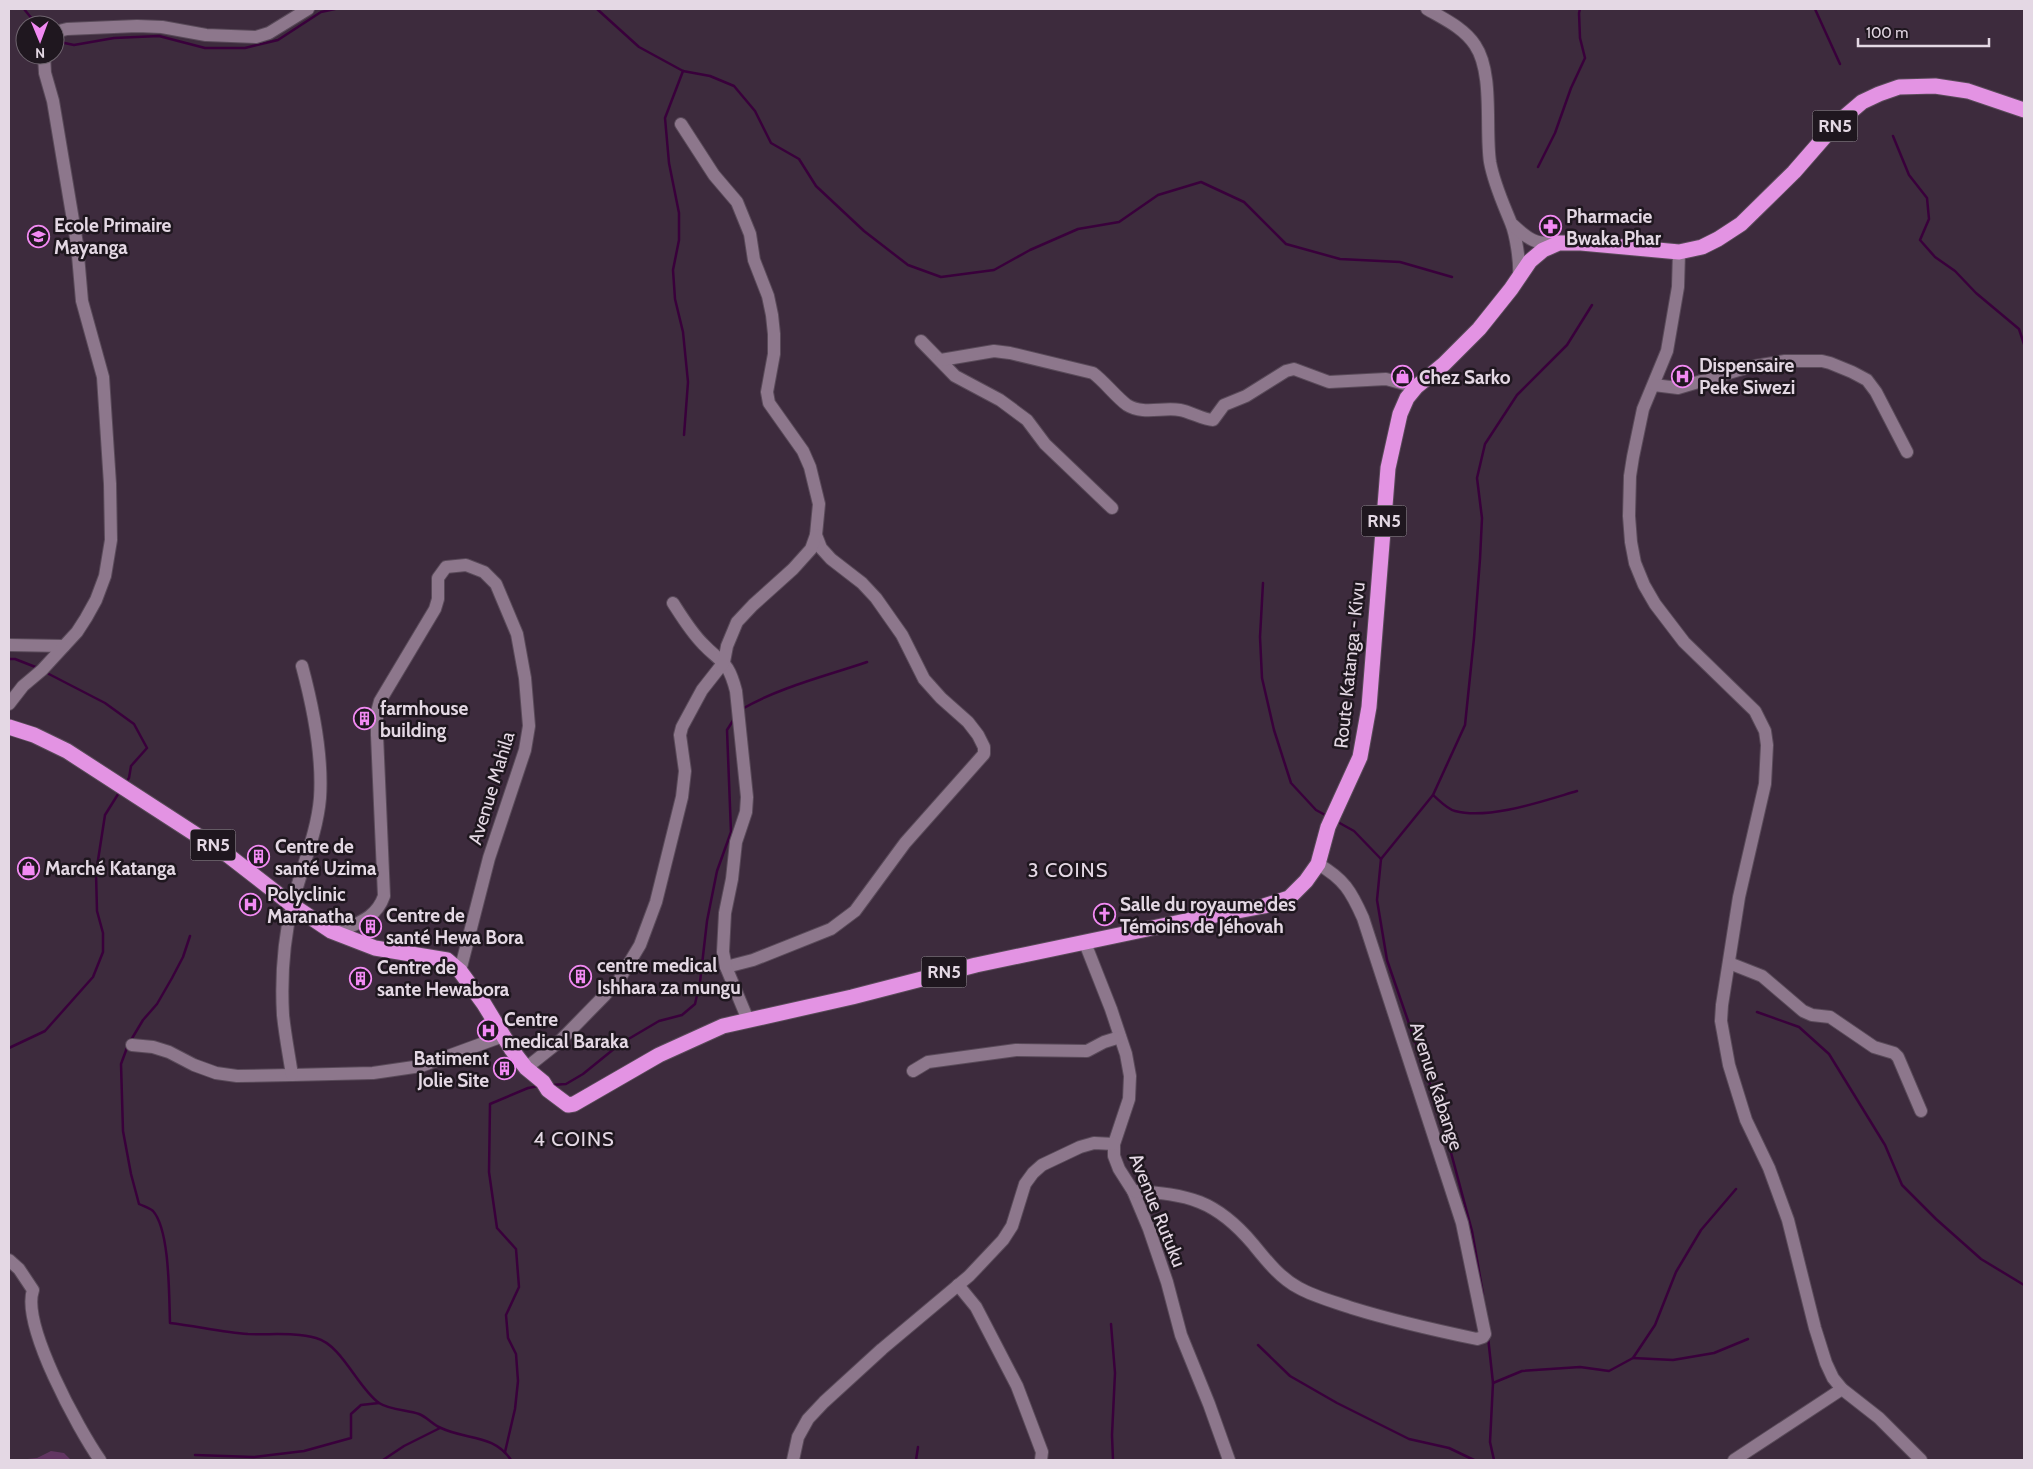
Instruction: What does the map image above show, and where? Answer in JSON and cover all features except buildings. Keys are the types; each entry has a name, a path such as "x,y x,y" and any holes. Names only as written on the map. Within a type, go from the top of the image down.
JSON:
{"highway":[{"name":"RN5","path":"1519,276 1537,256 1559,243 1590,243 1679,252 1702,247 1718,239 1740,224 1799,167 1835,125 1862,102 1879,94 1899,88 1935,86 1968,91 2024,110"},
{"name":"Route Katanga - Kivu","path":"9,727 50,742 129,791 229,856 292,905 336,933 375,948 446,960 460,971 526,1068 568,1105 574,1104 659,1055 723,1026 852,997 976,964 1264,906 1288,898 1306,881 1318,864 1328,826 1360,757 1365,736 1388,468 1400,414 1407,398 1416,387 1444,364 1479,329 1519,276"}],"street":[{"path":"65,30 137,26 162,27 206,35 256,37 268,33 308,9"},
{"path":"1427,9 1460,28 1476,46 1485,71 1490,162 1499,195 1512,225 1520,264 1519,276"},
{"path":"9,704 23,686 42,670 76,632 96,600 105,576 111,540 112,512 102,376 82,300 77,244 54,101 45,73 45,65"},
{"path":"526,1068 560,1041 605,995 618,980 640,945 656,902 682,797 685,771 680,735 682,727 702,690 724,662 727,646 737,622 793,569 810,549 816,535 819,504 810,467 803,451 769,403 767,392 772,367 774,334 768,296 754,260 750,234 737,202 714,175 681,124"},
{"path":"1512,225 1531,240 1544,244 1559,243"},
{"path":"1679,252 1678,286 1667,351 1643,410 1630,476 1630,542 1644,585 1670,625 1710,669 1755,711 1765,732 1767,745 1765,784 1739,897 1721,1021 1730,1065 1746,1120 1769,1168 1788,1220 1824,1356 1833,1378 1842,1389 1878,1418 1922,1460"},
{"path":"921,341 955,376 1000,400 1027,420 1045,444 1112,508"},
{"path":"941,360 994,351 1010,353 1093,373 1127,404 1138,410 1179,410 1210,420 1213,420 1224,405 1246,396 1286,371 1294,369 1329,382 1386,379 1416,387"},
{"path":"1654,385 1678,388 1749,367 1785,361 1830,363 1866,380 1876,392 1907,452"},
{"path":"726,967 753,960 831,929 855,911 906,842 984,754 984,747 973,728 924,679 902,635 886,611 862,583 831,559 821,548 816,535"},
{"name":"Avenue Mahila","path":"336,933 370,916 380,907 384,896 377,712 380,701 405,656 421,635 435,609 438,599 438,578 446,567 466,565 484,572 496,584 518,634 530,726 526,750 489,858 460,971"},
{"path":"672,603 704,645 724,662 732,675 738,696 741,749 747,797 746,812 736,842 732,879 725,913 722,952 726,967 748,1020"},
{"path":"9,645 64,646"},
{"path":"292,1075 284,1015 284,977 292,905 316,824 320,798 320,768 316,737 302,666"},
{"name":"Avenue Kabange","path":"1133,1190 1183,1197 1214,1208 1225,1215 1247,1237 1284,1280 1300,1290 1406,1324 1477,1339 1483,1338 1485,1334 1480,1303 1462,1223 1362,918 1352,894 1343,881 1318,864"},
{"name":"Avenue Rutuku","path":"1086,943 1126,1054 1130,1076 1129,1099 1114,1144 1114,1156 1119,1169 1133,1190 1149,1229 1167,1282 1181,1335 1229,1460"},
{"path":"1729,963 1762,976 1803,1011 1812,1015 1830,1018 1874,1047 1898,1057 1921,1111"},
{"path":"132,1044 153,1047 169,1052 194,1065 216,1073 237,1076 292,1075 373,1073 421,1066 503,1036"},
{"path":"913,1071 928,1062 1016,1050 1087,1051 1104,1042 1120,1037"},
{"path":"793,1460 798,1437 808,1418 882,1349 958,1285 991,1254 1012,1226 1025,1184 1034,1173 1051,1160 1080,1147 1094,1143 1114,1144"},
{"path":"9,1260 19,1269 33,1290 31,1296 32,1318 40,1340 85,1438 100,1460"},
{"path":"958,1285 976,1307 1017,1386 1042,1452 1042,1460"},
{"path":"1734,1460 1842,1389"}],"shaded area":[{"path":"51,1451 64,1453 71,1460 17,1460 37,1458"}],"waterway":[{"path":"24,9 29,15"},
{"path":"65,43 74,45 114,38 159,36 205,48 245,48 278,40 321,12 335,9"},
{"path":"597,9 639,47 683,71 710,76 734,86 755,111 771,143 799,159 816,186 864,231 908,265 941,277 994,270 1030,250 1078,229 1119,222 1158,195 1201,182 1244,202 1286,244 1340,259 1400,262 1452,277"},
{"path":"1538,167 1555,133 1571,88 1585,58 1580,38 1580,9"},
{"path":"1815,9 1840,64"},
{"path":"683,71 665,118 669,163 679,213 679,240 673,270 675,299 683,332 688,382 684,435"},
{"path":"1893,136 1909,175 1927,198 1929,219 1920,240 1935,257 1955,271 1976,293 2019,329 2024,344"},
{"path":"1483,1294 1472,1231 1442,1119 1387,960 1377,900 1381,859 1433,795 1465,725 1474,638 1482,518 1477,478 1485,444 1517,395 1567,345 1592,305"},
{"path":"1263,583 1260,637 1262,678 1274,730 1291,783 1316,810 1327,816"},
{"path":"9,659 15,659 38,668"},
{"path":"742,709 787,688 867,662"},
{"path":"45,672 105,703 134,724 147,748 131,766 129,778 126,782"},
{"path":"552,1085 566,1084 583,1074 620,1044 659,1021 682,1015 695,1004 700,982 707,921 717,871 731,832 727,730 734,719"},
{"path":"9,1048 45,1031 93,977 103,952 103,933 97,911 96,873 105,815 120,791"},
{"path":"1433,795 1452,810 1484,813 1516,808 1577,791"},
{"path":"1336,821 1354,831 1381,859"},
{"path":"131,1040 143,1020 157,1004 172,978 183,957 190,936"},
{"path":"1757,1012 1799,1027 1829,1054 1885,1145 1902,1185 1936,1219 1981,1259 2024,1285"},
{"path":"128,1045 121,1064 123,1131 139,1204 153,1211 159,1220 163,1233 168,1264 170,1323 238,1333 291,1334 316,1338 325,1342 342,1357 371,1396 379,1403 419,1414 438,1427 450,1432 488,1442 504,1452 511,1460"},
{"path":"505,1452 515,1409 518,1381 516,1354 508,1338 506,1315 519,1287 516,1249 497,1228 489,1172 490,1104 528,1088 539,1086"},
{"path":"1493,1383 1522,1371 1580,1367 1609,1371 1633,1358 1655,1325 1676,1272 1701,1230 1736,1189"},
{"path":"1111,1324 1115,1373 1112,1435 1113,1460"},
{"path":"1488,1337 1493,1383 1490,1442 1494,1460"},
{"path":"1633,1358 1673,1360 1714,1353 1748,1339"},
{"path":"1258,1345 1290,1376 1337,1403 1409,1439 1449,1448 1474,1460"},
{"path":"195,1455 254,1457 304,1451 351,1438 351,1414 361,1405 379,1403"},
{"path":"383,1460 404,1446 440,1428"},
{"path":"916,1460 918,1447"}],"place":[{"name":"Pharmacie Bwaka Phar","path":"1550,227"},
{"name":"Ecole Primaire Mayanga","path":"38,236"},
{"name":"Dispensaire Peke Siwezi","path":"1683,376"},
{"name":"Chez Sarko","path":"1403,377"},
{"name":"farmhouse building","path":"364,719"},
{"name":"Centre de santé Uzima","path":"259,857"},
{"name":"Marché Katanga","path":"29,868"},
{"name":"Polyclinic Maranatha","path":"251,905"},
{"name":"Salle du royaume des Témoins de Jéhovah","path":"1104,915"},
{"name":"Centre de santé Hewa Bora","path":"370,926"},
{"name":"centre medical Ishhara za mungu","path":"581,976"},
{"name":"Centre de sante Hewabora","path":"361,978"},
{"name":"Centre medical Baraka","path":"488,1030"},
{"name":"Batiment Jolie Site","path":"505,1069"}],"district":[{"name":"3 COINS","path":"1068,870"},
{"name":"4 COINS","path":"574,1139"}]}
